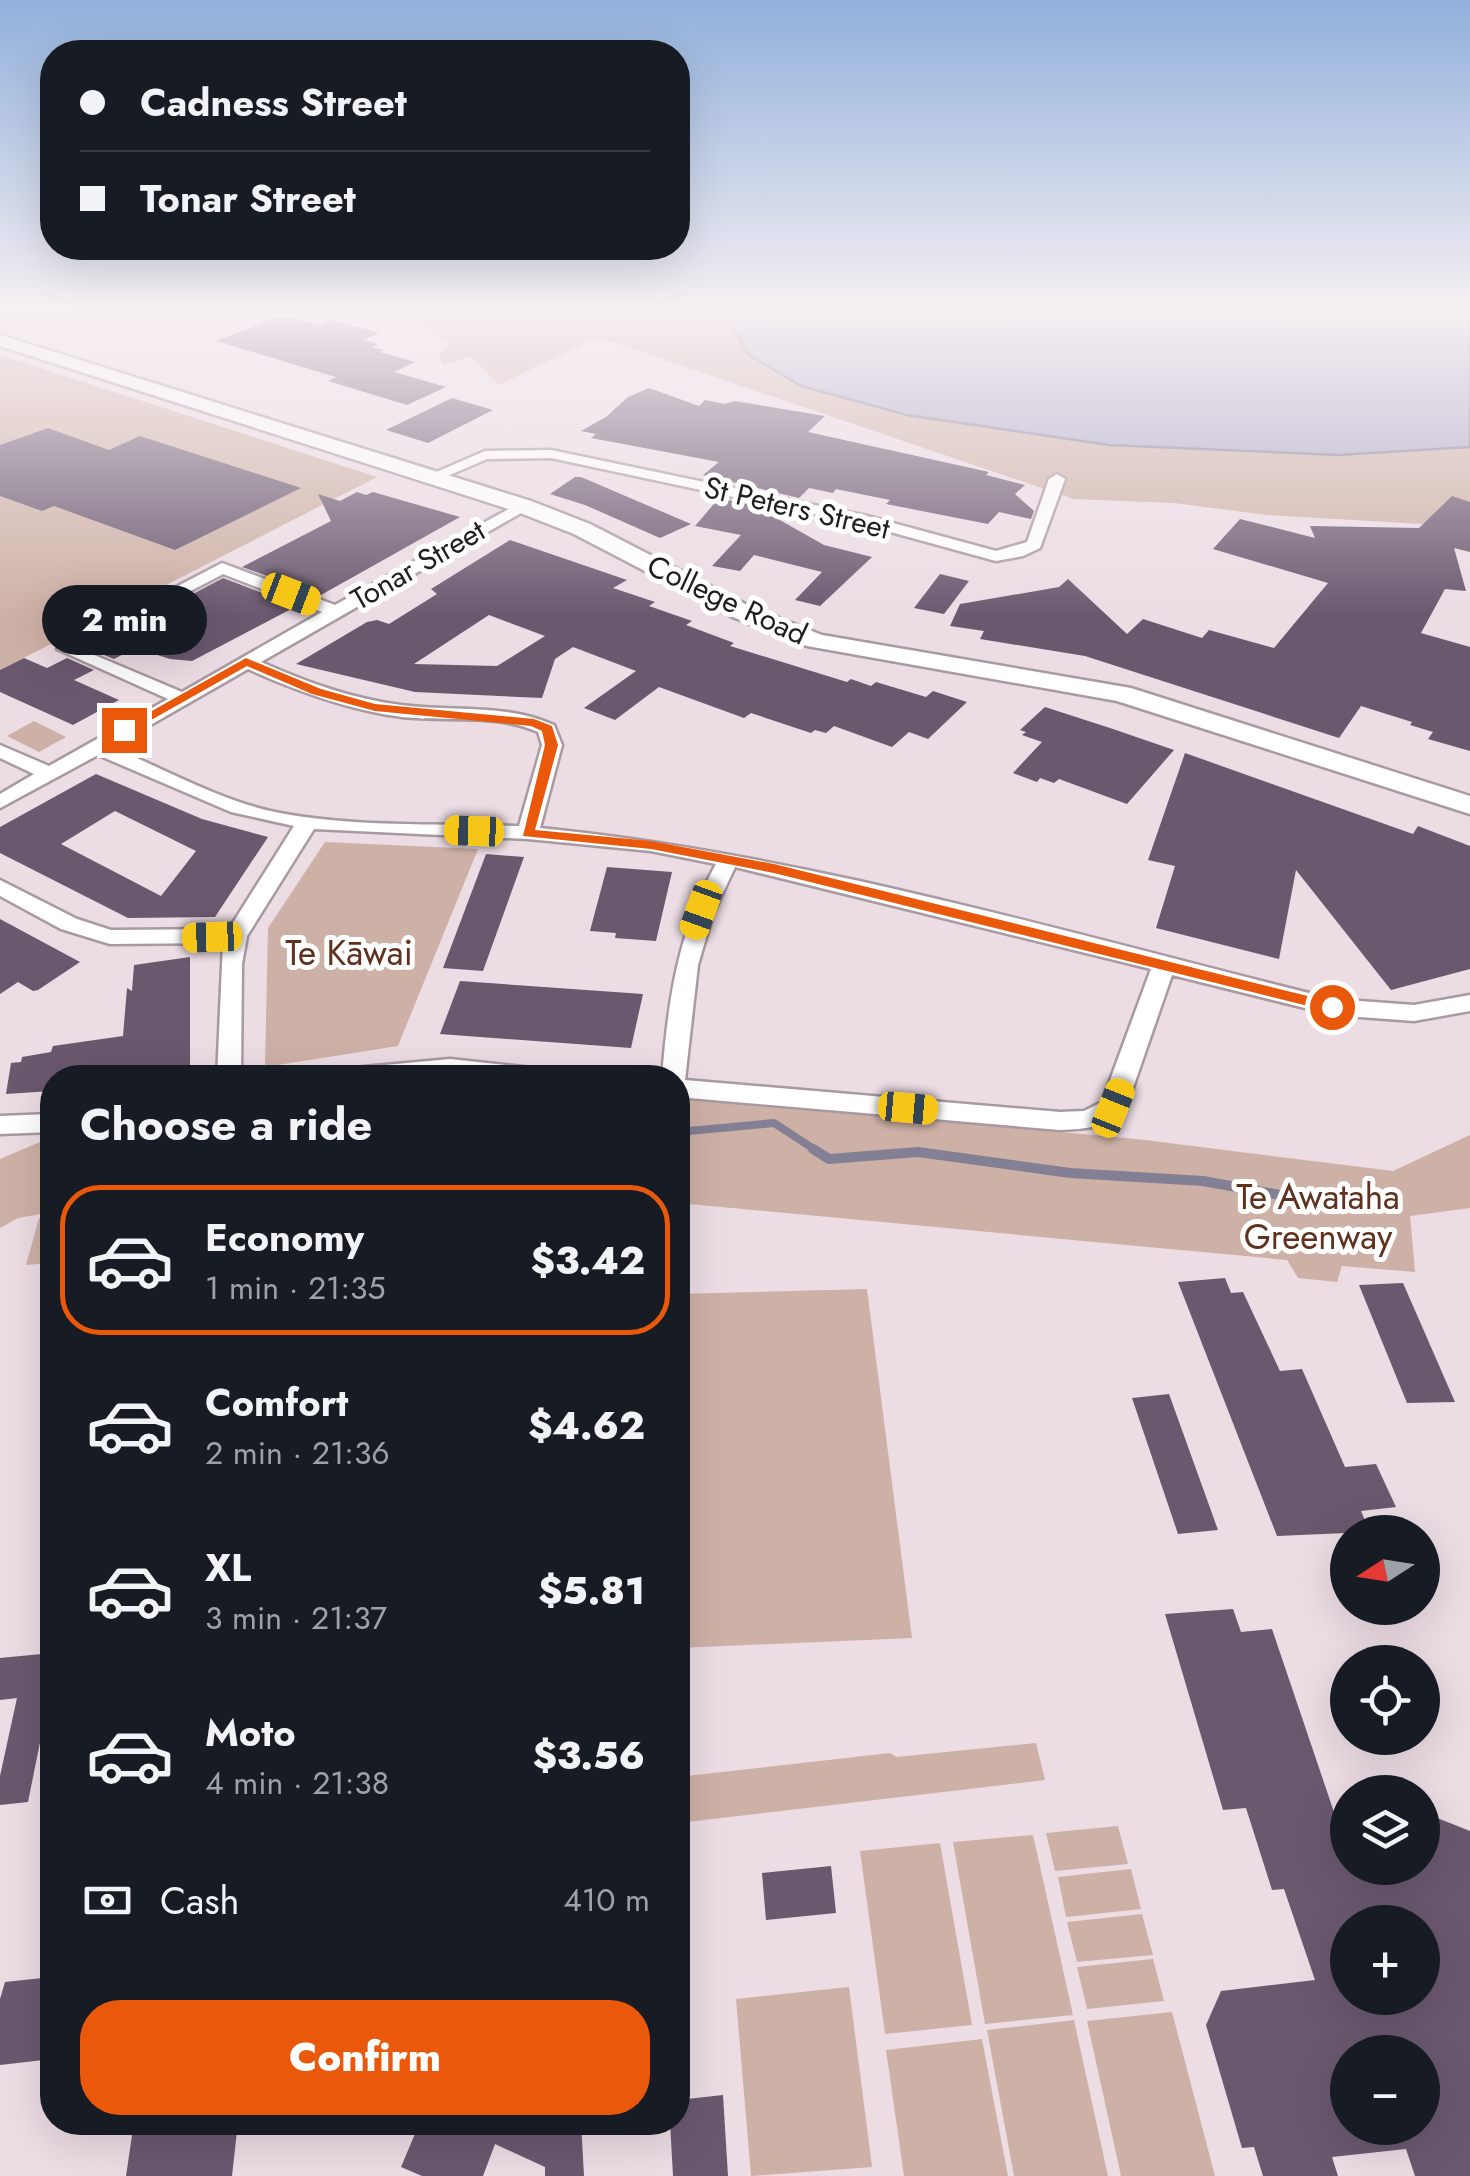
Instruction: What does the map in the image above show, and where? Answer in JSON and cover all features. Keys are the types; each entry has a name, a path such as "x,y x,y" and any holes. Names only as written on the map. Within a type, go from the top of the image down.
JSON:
{"main road":[{"name":"College Road","path":"232,413 523,506 588,532 744,612 816,641 1122,694 1470,805"}],"street":[{"name":"St Peters Street","path":"434,476 485,455 551,454 867,521 996,556 1034,545 1057,479"},
{"name":"Tonar Street","path":"0,802 523,506"},
{"path":"181,698 66,649 222,568 336,612"},
{"path":"246,662 317,692 375,708 511,719 547,729 552,745 528,833"},
{"path":"96,747 238,808 307,823 528,833 651,845 728,859 1354,1010 1414,1012 1470,1004"},
{"path":"0,751 49,774"},
{"path":"230,1065 231,964 236,936 307,823"},
{"path":"675,1065 689,944 701,910 728,859"},
{"path":"0,887 69,924 110,937 236,936"},
{"path":"690,1089 1060,1121 1088,1120 1113,1108 1164,966"},
{"path":"0,1125 40,1123"}],"green space":[{"path":"0,413 178,413 377,477 0,670"},
{"path":"819,413 1470,413 1470,503 1422,524 1267,515 1174,503 1074,499"},
{"path":"34,721 66,737 39,752 7,736"},
{"name":"Te Kāwai","path":"325,842 478,849 398,1046 265,1065 268,928"},
{"name":"Te Awataha Greenway","path":"690,1097 1145,1140 1393,1171 1470,1135 1470,1208 1410,1216 1415,1272 1342,1266 1337,1282 1298,1278 1287,1260 690,1204"},
{"path":"40,1142 40,1214 18,1218 0,1228 0,1159"},
{"path":"39,1218 40,1264 26,1265"},
{"path":"867,1289 912,1638 690,1647 690,1294"},
{"path":"1036,1743 1045,1780 690,1822 690,1776 890,1753 896,1757"},
{"path":"1118,1826 1128,1864 1055,1871 1046,1833"},
{"path":"1033,1835 1073,2015 985,2024 953,1842"},
{"path":"940,1843 972,2025 885,2034 860,1851"},
{"path":"1131,1869 1141,1909 1066,1917 1058,1877"},
{"path":"1142,1914 1153,1955 1077,1962 1067,1922"},
{"path":"1153,1959 1164,2001 1087,2009 1077,1967"},
{"path":"849,1987 872,2167 751,2176 736,1999"},
{"path":"1172,2012 1215,2176 1121,2176 1087,2021"},
{"path":"1074,2020 1108,2176 1014,2176 987,2030"},
{"path":"982,2039 1008,2176 904,2176 886,2050"}],"shaded area":[{"path":"898,413 1470,413 1470,447 1338,455 1109,445"}],"building":[{"path":"422,413 488,413 428,443 386,430"},
{"path":"611,413 804,413 825,416 808,432 989,472 986,475 1025,485 1015,494 1034,511 1031,519 999,512 988,524 886,504 890,500 836,489 833,493 809,488 799,498 703,475 719,462 591,438 596,434 581,431"},
{"path":"48,428 109,450 140,436 301,488 175,550 54,506 42,511 0,496 0,445"},
{"path":"575,477 691,524 660,538 550,494"},
{"path":"357,492 373,492 460,517 321,595 242,567 331,521 318,494 340,501"},
{"path":"1452,496 1470,502 1470,552 1454,548 1466,591 1445,589 1421,633 1470,647 1470,751 1428,739 1433,732 1361,706 1339,738 1085,656 980,639 984,631 950,626 960,604 1059,587 1068,579 1127,634 1143,619 1202,638 1209,630 1274,648 1328,583 1213,549 1240,519 1315,538 1310,526 1419,528"},
{"path":"719,498 786,512 778,519 824,545 872,557 820,606 795,600 822,572 754,555 740,571 712,566 741,535 695,526"},
{"path":"510,540 627,580 613,588 655,602 649,606 692,621 686,625 734,643 730,646 847,682 851,679 871,686 876,682 926,697 933,691 967,702 928,739 909,732 892,747 834,726 826,733 811,733 751,713 744,718 659,687 615,720 584,708 636,671 573,647 555,659 542,698 415,692 296,664 367,622 389,624 437,594 431,589","holes":["489,615 545,636 497,666 414,664"]},
{"path":"940,574 969,581 944,614 914,608"},
{"path":"223,578 297,606 192,661 135,648 114,659 89,649"},
{"path":"24,658 47,668 67,658 94,670 74,680 119,700 73,725 0,692 0,670"},
{"path":"1045,707 1174,750 1127,804 1059,779 1054,783 1040,778 1037,782 1013,773 1042,742 1022,735 1026,732 1020,730"},
{"path":"1185,753 1413,834 1418,826 1470,846 1470,969 1391,990 1296,870 1279,959 1156,928 1175,866 1148,860"},
{"path":"96,774 202,819 268,837 215,917 128,918 0,853 0,827","holes":["115,811 196,851 161,896 61,844"]},
{"path":"486,854 524,857 483,971 443,968"},
{"path":"607,867 672,872 656,941 615,938 616,933 590,931"},
{"path":"0,919 80,962 38,990 18,982 0,994"},
{"path":"190,957 190,1065 40,1065 40,1092 6,1094 11,1063 21,1062 22,1057 51,1052 53,1046 123,1036 127,988 132,991 134,965"},
{"path":"460,981 643,994 631,1048 440,1034"},
{"path":"1225,1278 1231,1293 1243,1292 1280,1371 1302,1369 1345,1467 1376,1464 1396,1507 1361,1511 1363,1515 1330,1515 1330,1534 1277,1536 1178,1282"},
{"path":"1403,1283 1455,1402 1407,1403 1359,1285"},
{"path":"1169,1394 1218,1530 1178,1534 1132,1398"},
{"path":"1233,1609 1241,1632 1272,1629 1330,1800 1330,1885 1440,1885 1440,1819 1470,1831 1470,2176 1415,2176 1406,2149 1332,2157 1338,2176 1263,2176 1254,2147 1242,2148 1206,2025 1221,1991 1315,1980 1284,1889 1272,1890 1246,1808 1223,1810 1165,1614"},
{"path":"40,1654 40,1742 28,1802 0,1805 0,1776 17,1698 0,1700 0,1658"},
{"path":"831,1866 836,1913 766,1920 762,1873"},
{"path":"40,1978 40,2060 0,2065 0,1999 5,1982"},
{"path":"723,2095 728,2176 673,2176 671,2135 690,2135 690,2099"},
{"path":"132,2135 237,2135 232,2176 126,2176"},
{"path":"415,2135 582,2135 584,2176 545,2176 545,2167 495,2144 483,2176 422,2176 401,2167"}],"waterway":[{"path":"690,1131 774,1123 817,1151"},
{"path":"813,1149 829,1159 918,1152 1070,1173 1203,1181 1341,1206"}],"route":[{"path":"124,730 246,662 294,684 375,708 534,722 547,729 552,745 528,833 651,845 774,868 1332,1007"}]}
